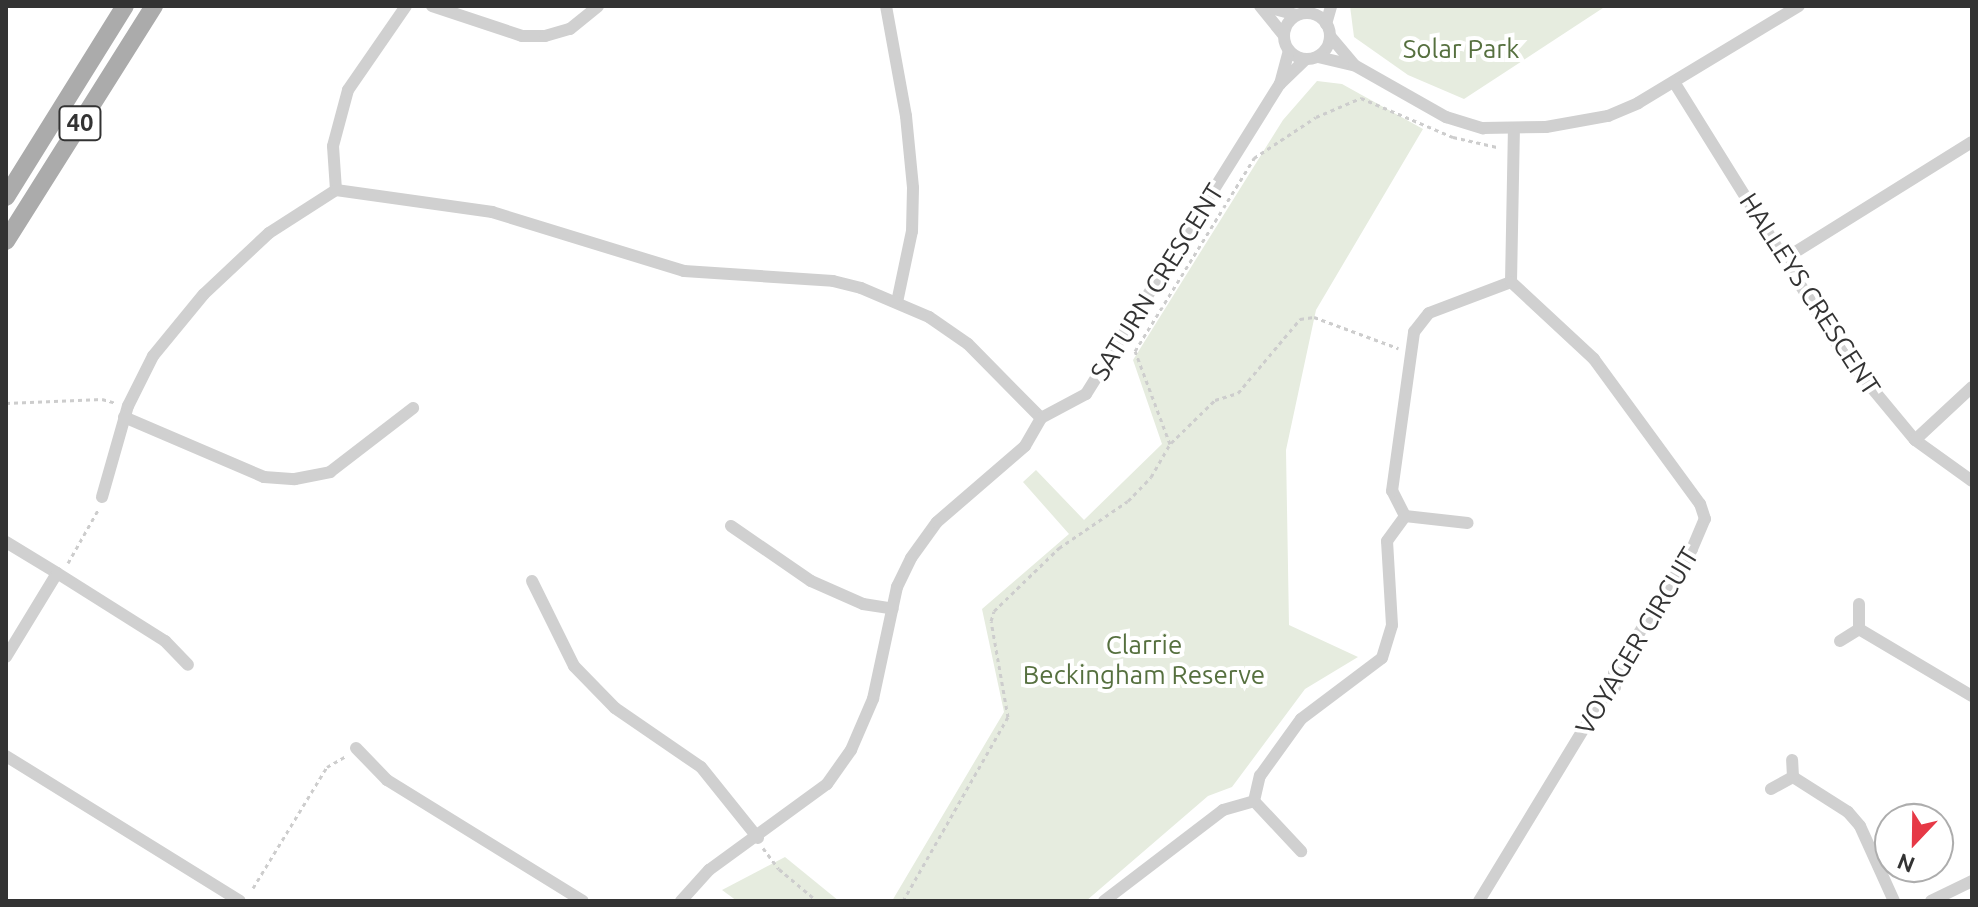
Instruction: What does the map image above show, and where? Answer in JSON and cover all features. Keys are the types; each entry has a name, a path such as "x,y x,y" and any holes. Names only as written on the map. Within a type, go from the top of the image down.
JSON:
{"main road":[{"name":"40","path":"6,197 125,6"},
{"name":"40","path":"6,241 154,6"}],"street":[{"path":"336,190 333,146 348,90 406,6"},
{"path":"432,6 522,36 545,36 570,29 598,6"},
{"path":"886,6 906,116 913,188 912,231 897,302"},
{"path":"1261,6 1306,11 1328,30 1354,65"},
{"path":"1261,6 1284,36 1289,51 1354,65 1446,117 1483,128 1514,130 1608,116 1674,82 1799,6"},
{"path":"1328,30 1331,6"},
{"path":"1284,36 1306,11"},
{"name":"SATURN CRESCENT","path":"1280,84 1311,58 1328,30"},
{"name":"SATURN CRESCENT","path":"681,901 709,870 758,838 827,784 851,750 873,699 893,609 911,558 937,522 1025,446 1041,418 1086,394 1110,362 1280,84 1289,51"},
{"name":"HALLEYS CRESCENT","path":"1674,82 1842,352 1915,440 1972,481"},
{"path":"1405,516 1392,491 1414,332 1429,313 1511,282 1514,130"},
{"path":"1784,259 1972,142"},
{"path":"102,497 126,411 153,356 204,294 269,233 336,190 492,212 684,271 833,281 897,302 968,344 1041,418"},
{"name":"VOYAGER CIRCUIT","path":"1479,901 1600,702 1615,687 1614,673 1692,549 1705,519 1700,504 1594,359 1511,282"},
{"path":"1915,440 1972,387"},
{"path":"126,411 264,477 295,479 330,472 413,408"},
{"path":"1405,516 1468,523"},
{"path":"1254,801 1260,776 1301,719 1382,658 1392,625 1387,541 1405,516"},
{"path":"731,526 821,587 863,604 893,609"},
{"path":"6,542 165,641 188,665"},
{"path":"6,657 57,573"},
{"path":"532,581 574,666 615,708 701,767 758,838"},
{"path":"1859,604 1859,629"},
{"path":"1840,641 1859,629"},
{"path":"1859,629 1972,696"},
{"path":"356,748 387,780 583,901"},
{"path":"6,756 240,901"},
{"path":"1792,760 1793,777"},
{"path":"1771,789 1793,777"},
{"path":"1793,777 1848,812 1860,826 1894,901"},
{"path":"1254,801 1301,851"},
{"path":"1104,901 1223,810 1254,801"},
{"path":"1931,901 1972,881"}],"path":[{"path":"1170,444 1135,351 1254,158 1316,117 1361,98 1453,137 1497,147"},
{"path":"903,901 1008,717 991,621 994,611 1059,548 1128,501 1151,477 1170,444 1215,400 1245,386 1300,319 1314,317 1409,352"},
{"path":"6,403 102,399 126,411"},
{"path":"57,573 102,497"},
{"path":"253,888 327,767 356,748"},
{"path":"758,838 779,869 817,901"}],"green space":[{"name":"Solar Park","path":"1350,6 1606,6 1464,99 1408,75 1354,37"},
{"name":"Clarrie Beckingham Reserve","path":"1317,81 1342,84 1423,129 1316,310 1286,450 1289,625 1358,657 1305,689 1232,787 1208,796 1086,901 892,901 1004,712 982,609 1069,534 1023,482 1036,470 1084,520 1162,444 1133,360 1283,120"},
{"path":"785,857 839,901 737,901 722,890"}]}
